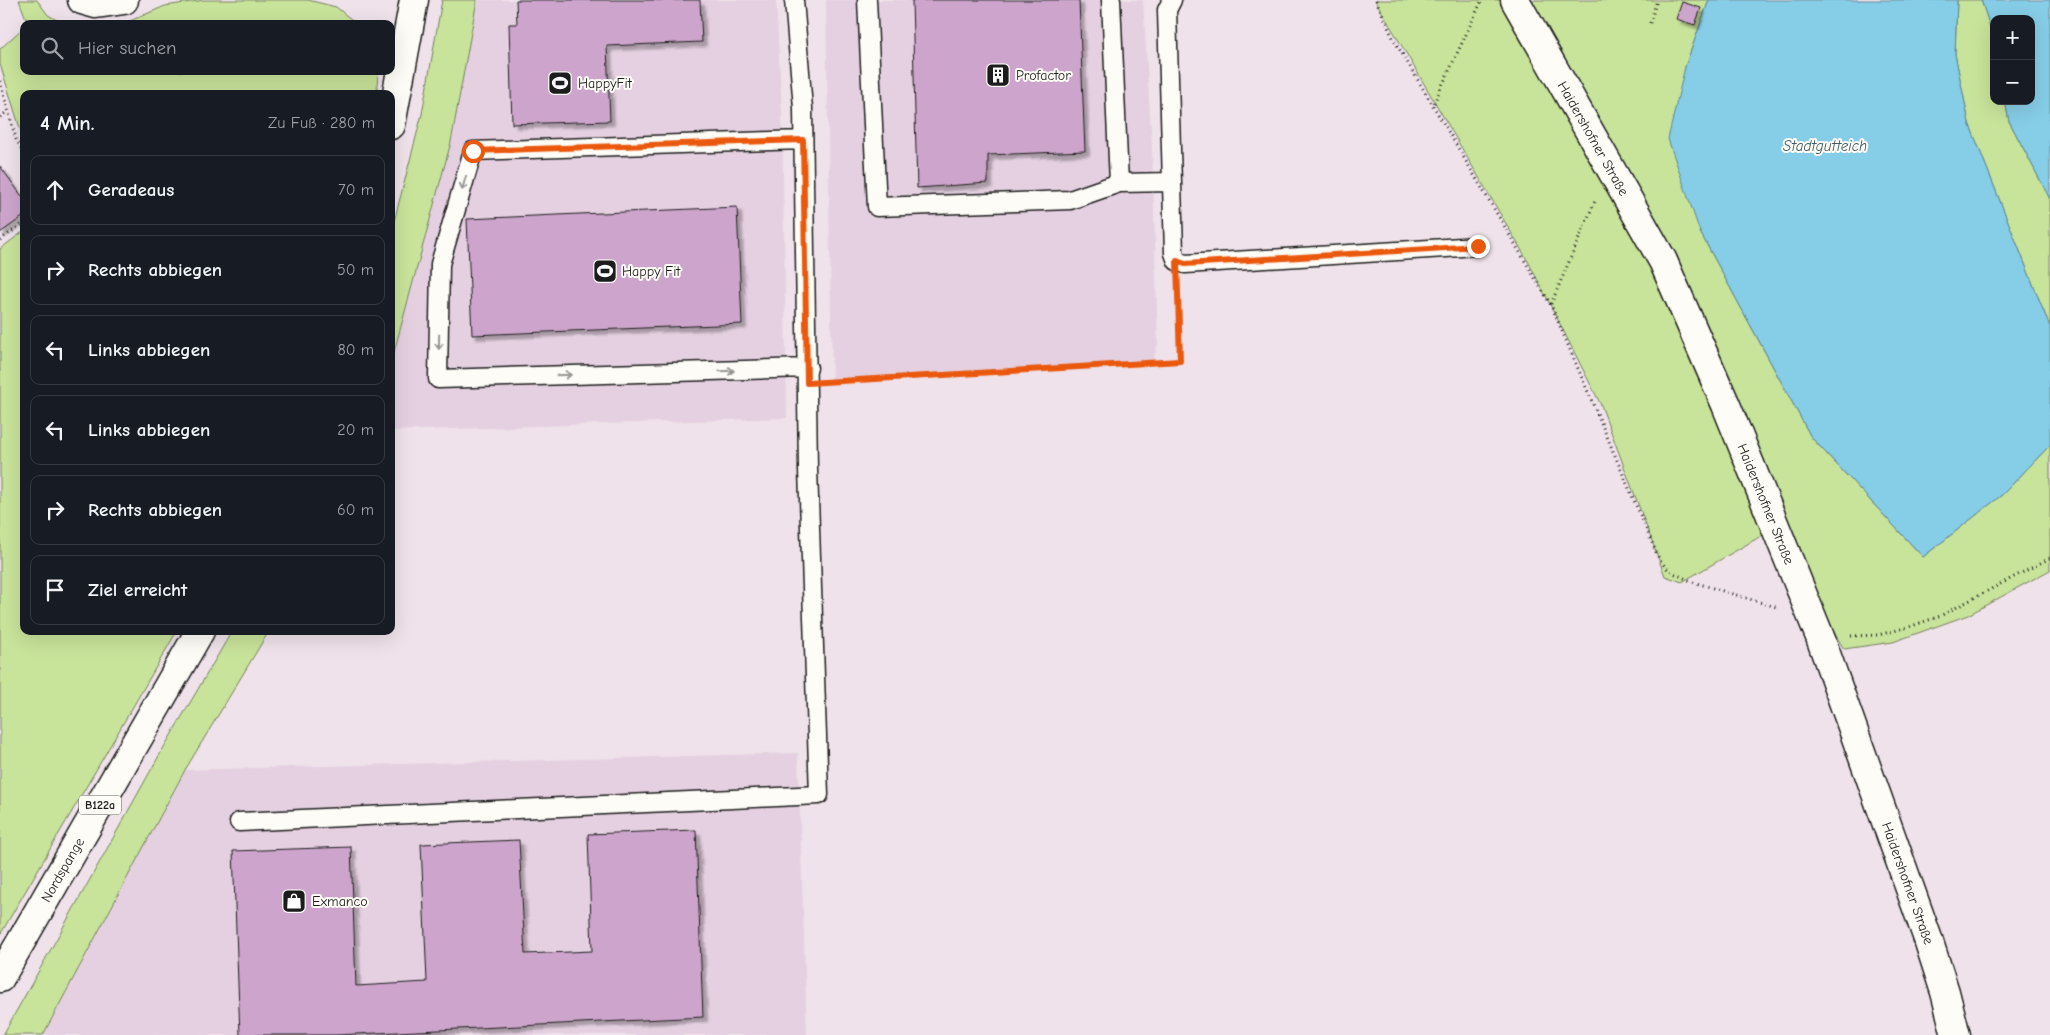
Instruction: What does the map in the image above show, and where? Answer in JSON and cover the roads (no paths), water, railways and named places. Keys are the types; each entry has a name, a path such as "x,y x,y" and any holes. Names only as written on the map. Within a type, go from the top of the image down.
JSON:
{"street":[{"path":"82,0 96,4 124,0"},
{"path":"395,103 414,0"},
{"name":"Haidershofner Straße","path":"1515,0 1663,261 1726,405 1816,627 1928,939 1956,1035"},
{"name":"Nordspange","path":"0,978 198,635"}],"lane":[{"path":"238,822 820,795 808,469 803,108 794,0"},
{"path":"867,0 877,207 1070,200 1119,183 1172,182"},
{"path":"1111,0 1119,183"},
{"path":"1167,3 1174,252 1177,261 1185,264 1230,262 1478,246"},
{"path":"803,140 473,151 440,264 438,379 807,375"}],"water":[{"name":"Stadtgutteich","path":"1709,0 1957,0 1955,54 1969,123 2050,327 2050,445 2003,494 1923,557 1811,437 1700,232 1668,139 1685,67"},
{"path":"1981,0 2050,0 2050,199 2009,121 2006,105 2035,105 2035,15 1990,15 1990,26"}],"place":[{"name":"Profactor","path":"998,75"},
{"name":"HappyFit","path":"560,83"},
{"name":"Happy Fit","path":"605,271"},
{"name":"Exmanco","path":"294,901"}]}
